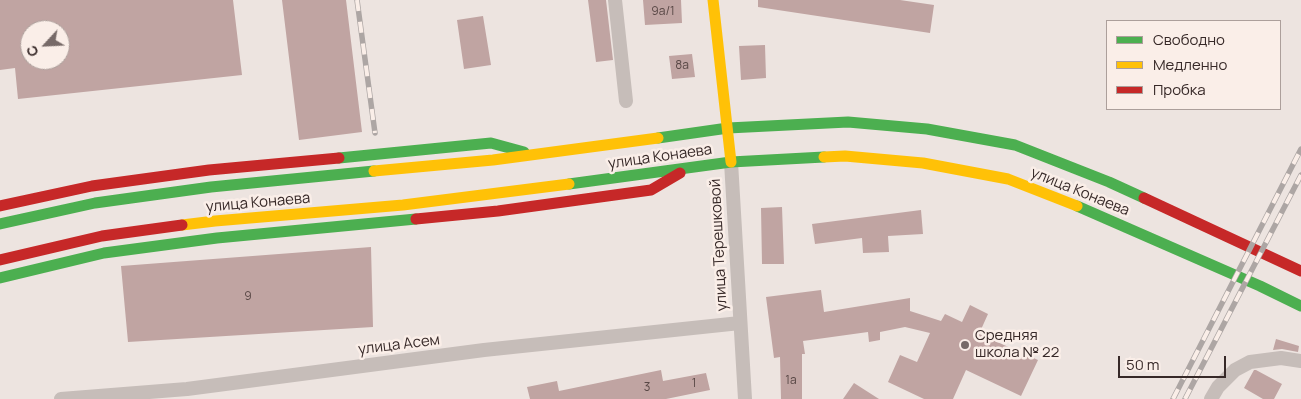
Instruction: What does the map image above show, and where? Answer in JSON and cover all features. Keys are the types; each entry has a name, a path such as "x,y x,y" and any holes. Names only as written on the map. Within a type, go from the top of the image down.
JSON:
{"main road":[{"name":"улица Терешковой","path":"713,0 731,162"},
{"name":"улица Конаева","path":"0,224 95,203 211,187 493,160 728,128 848,122 927,129 1015,145 1109,182 1301,272"},
{"path":"0,206 92,186 219,169 491,143 533,154"},
{"name":"улица Конаева","path":"0,260 102,236 215,221 496,194 731,162 845,156 924,163 1008,179 1107,218 1301,306"},
{"path":"0,278 104,253 217,238 498,211 650,190 690,168"}],"street":[{"path":"615,0 626,100"},
{"name":"улица Терешковой","path":"731,162 745,399"},
{"name":"улица Асем","path":"61,399 188,394 484,350 740,323"},
{"path":"1215,393 1235,370 1250,362 1281,358 1301,362"}],"building":[{"path":"0,0 233,0 242,75 18,99 15,68 0,70"},
{"path":"282,0 346,0 362,132 299,140"},
{"path":"588,0 606,0 613,60 596,62"},
{"path":"643,0 681,0 682,23 645,25"},
{"path":"758,0 900,0 934,5 930,33 758,7"},
{"path":"483,16 491,65 464,69 457,20"},
{"path":"765,45 766,78 741,80 739,46"},
{"path":"692,54 695,77 672,79 669,56"},
{"path":"782,207 784,264 762,264 761,208"},
{"path":"921,210 923,234 888,236 889,252 863,253 862,238 815,244 812,224"},
{"path":"371,247 373,327 128,342 121,266"},
{"name":"Средняя школа № 22","path":"821,290 824,312 910,298 910,311 941,321 945,314 962,322 970,305 988,314 979,334 1038,360 1021,396 966,370 953,399 924,399 888,382 900,355 917,362 930,333 905,327 880,332 880,340 869,342 868,332 803,341 805,354 802,354 802,399 781,399 780,357 774,358 766,297"},
{"path":"1276,339 1299,346 1298,352 1282,349 1273,350"},
{"path":"661,370 663,381 706,373 710,390 666,399 530,399 527,387 557,381 559,391"},
{"path":"1254,370 1282,384 1274,399 1263,399 1244,388"},
{"path":"854,383 879,399 843,399"}],"railway":[{"path":"357,0 375,133"},
{"path":"1173,399 1301,149"},
{"path":"1185,399 1301,175"}],"traffic: fast":[{"path":"658,138 728,128 848,122 927,129 1015,145 1144,198"},
{"path":"339,158 491,143 524,152"},
{"path":"569,184 731,162 824,157"},
{"path":"0,224 95,203 211,187 374,171"},
{"path":"1077,206 1260,286 1301,306"},
{"path":"0,278 104,253 217,238 416,219"}],"traffic: slow":[{"path":"713,0 731,162"},
{"path":"374,171 493,160 658,138"},
{"path":"824,157 845,156 923,163 1008,179 1077,206"},
{"path":"182,225 403,205 569,184"}],"traffic: jam":[{"path":"0,206 92,186 209,170 339,158"},
{"path":"416,219 498,211 651,190 680,173"},
{"path":"1144,198 1301,271"},
{"path":"0,260 102,236 182,225"}],"place":[{"name":"Средняя школа № 22","path":"965,345"}]}
